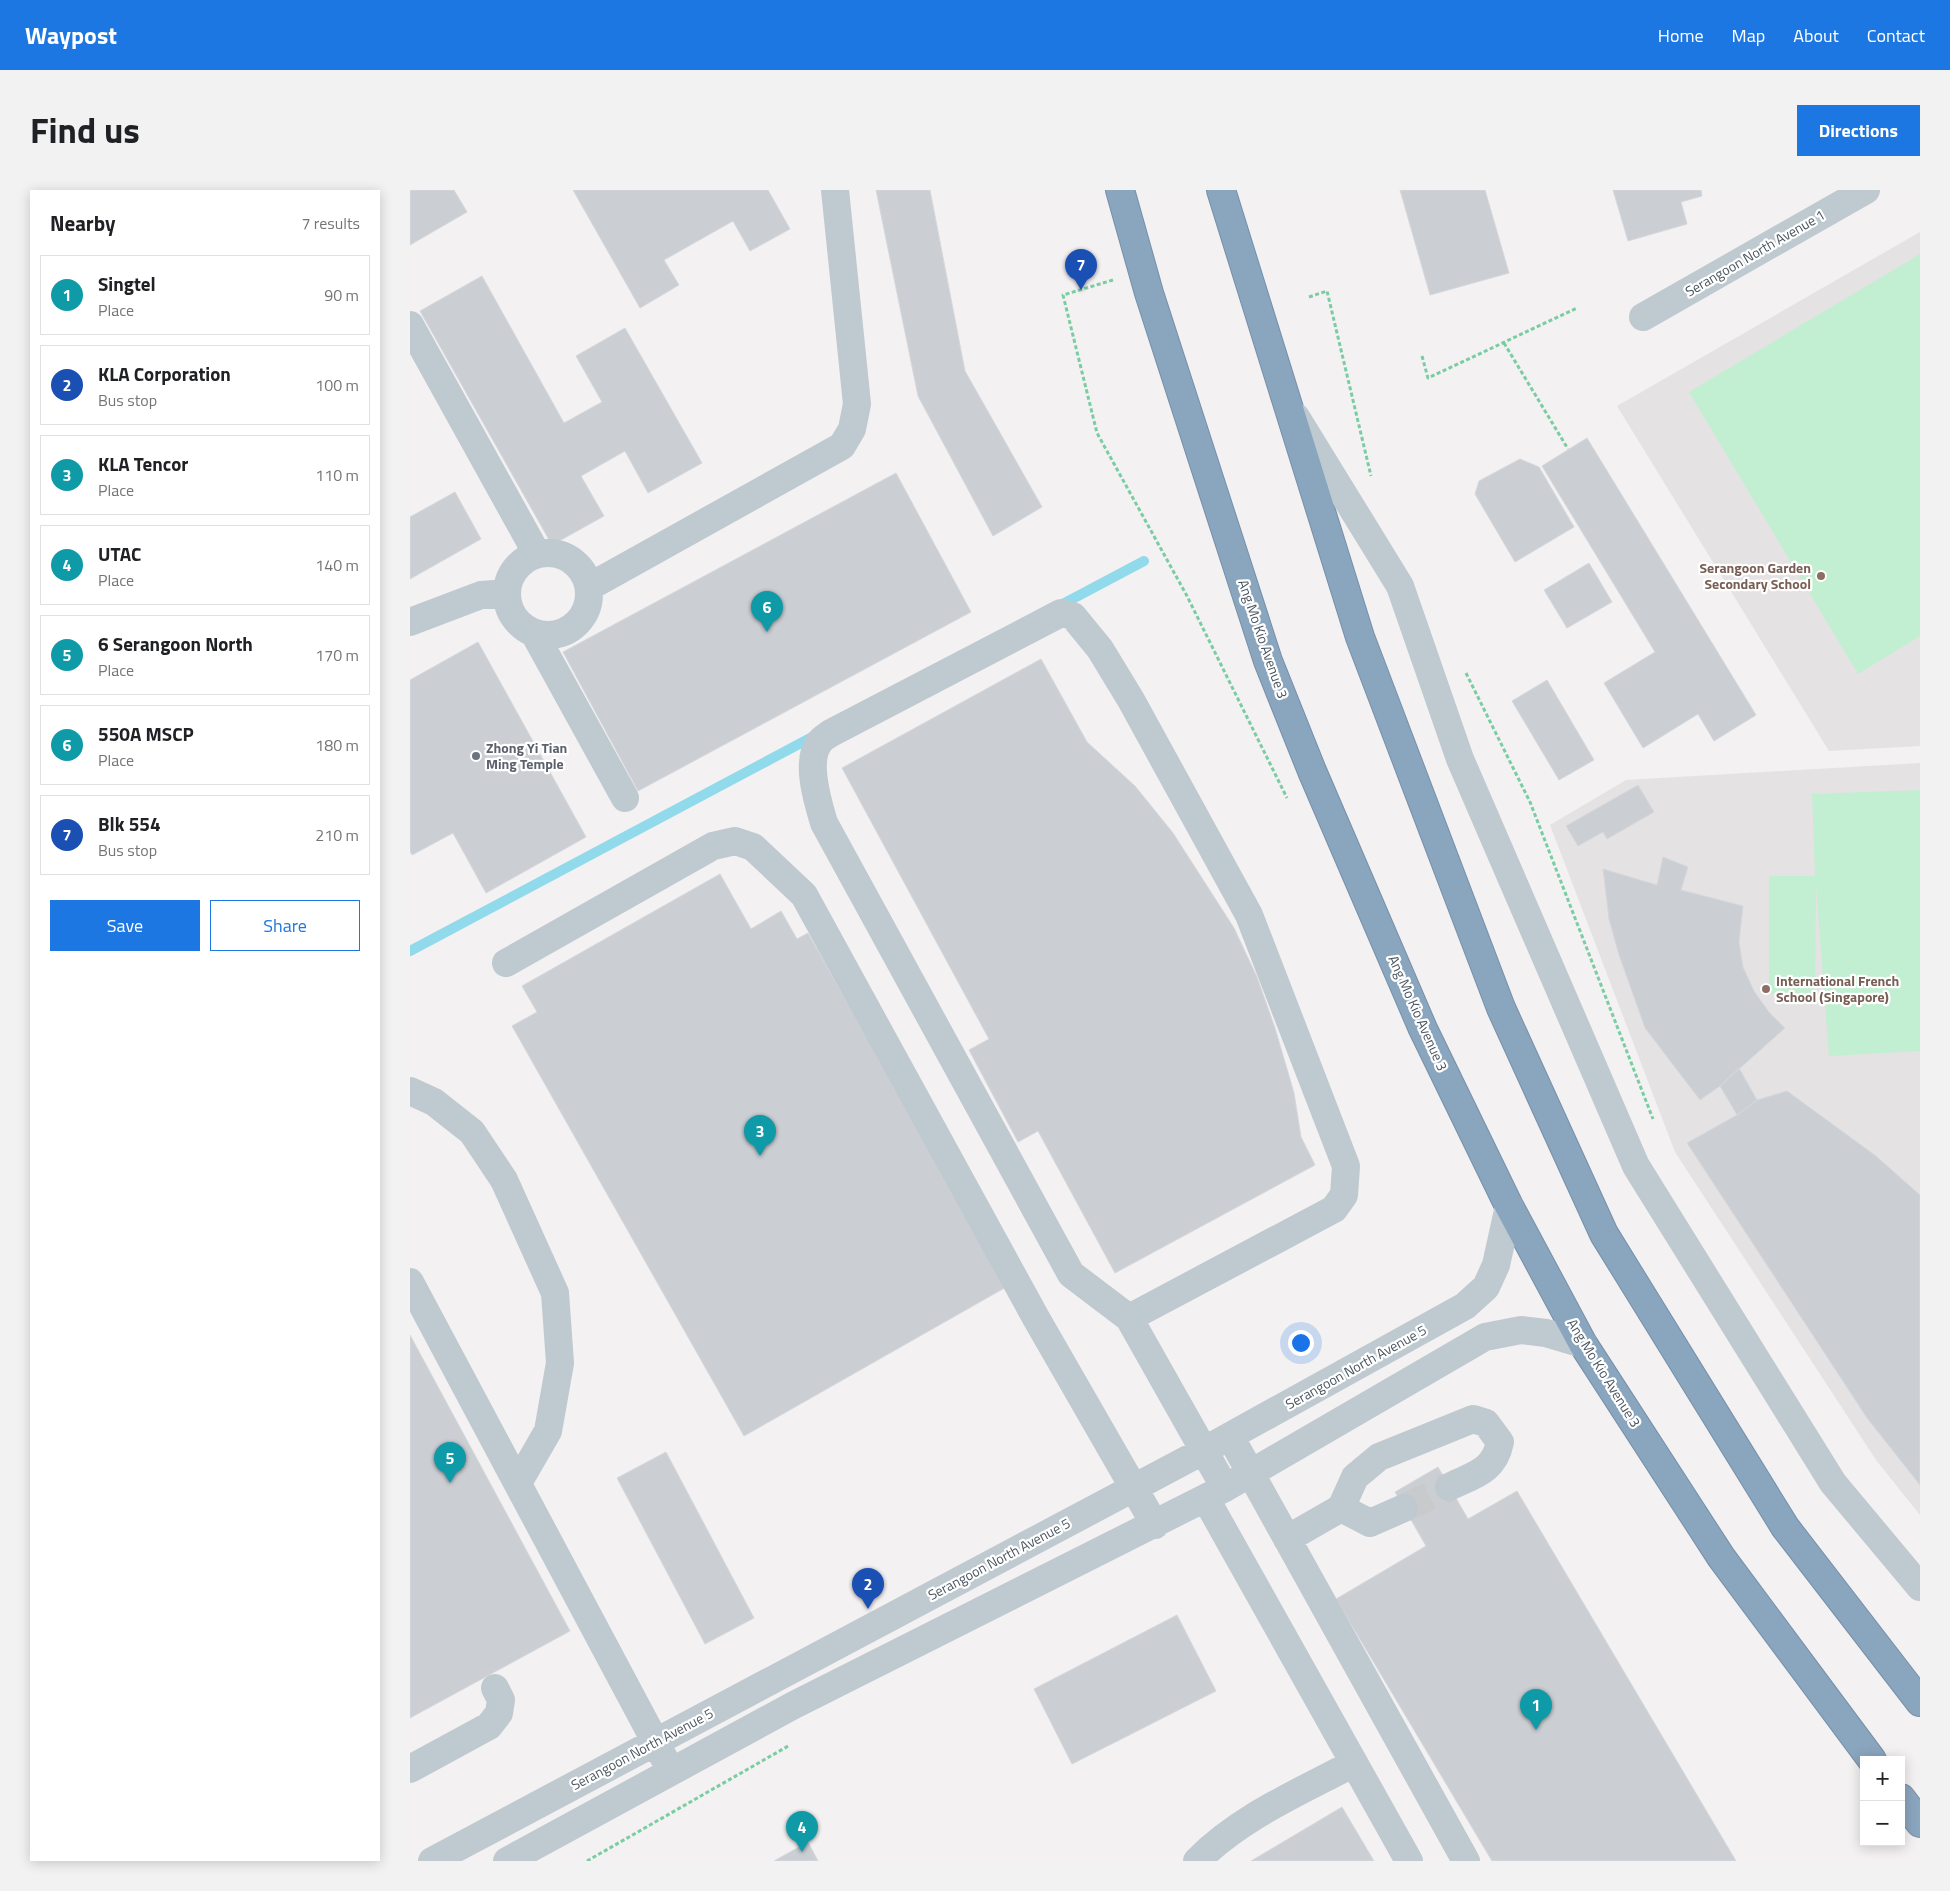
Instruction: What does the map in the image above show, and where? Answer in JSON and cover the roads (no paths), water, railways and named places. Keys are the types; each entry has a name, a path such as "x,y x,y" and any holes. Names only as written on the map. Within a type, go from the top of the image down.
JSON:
{"highway":[{"name":"Ang Mo Kio Avenue 3","path":"1120,190 1149,293 1268,661 1312,772 1423,1029 1509,1206 1583,1344 1721,1557 1869,1756"},
{"path":"1221,190 1360,637 1494,990 1604,1234 1785,1527 1920,1702"},
{"path":"1903,1801 1920,1824"}],"street":[{"path":"589,587 842,446 852,429 857,404 835,190"},
{"name":"Serangoon North Avenue 1","path":"1643,317 1866,190"},
{"path":"410,325 537,554"},
{"path":"1285,399 1400,586 1460,759 1636,1166 1833,1483 1920,1587"},
{"path":"554,553 570,559 583,571 589,587 588,604 581,620 568,631 551,635 534,633 520,624 510,609 507,593 511,576 522,562 537,554 554,553"},
{"path":"410,622 481,595 507,593"},
{"path":"1129,1318 1334,1209 1344,1195 1346,1166 1249,914 1132,700 1100,649 1073,616 1061,613 830,732 818,743 814,762 814,791 824,823 1071,1274 1129,1318 1203,1451 1216,1493 1354,1763 1409,1861"},
{"path":"534,633 625,798"},
{"path":"506,963 713,846 735,841 753,846 804,895 1045,1334 1135,1487 1155,1525"},
{"path":"410,1092 434,1102 472,1132 504,1180 556,1294 560,1363 548,1431 518,1483"},
{"name":"Serangoon North Avenue 5","path":"432,1861 1203,1451 1465,1306 1486,1286 1496,1265 1509,1206"},
{"path":"410,1282 670,1770"},
{"path":"507,1861 670,1770 794,1705 1216,1493 1485,1337 1521,1330 1546,1334 1583,1344"},
{"path":"1287,1540 1341,1508 1355,1477 1379,1457 1473,1419 1486,1423 1500,1442 1497,1455 1487,1469 1449,1487"},
{"path":"1230,1436 1466,1861"},
{"path":"1341,1508 1370,1524 1404,1508"},
{"path":"410,1768 489,1726 499,1713 501,1700 495,1688"},
{"path":"1197,1861 1214,1844 1259,1814 1354,1763"}],"waterway":[{"path":"1059,606 1144,561"},
{"path":"410,951 816,735"}],"tunnel":[{"path":"1404,1508 1449,1487"}],"place":[{"name":"Blk 554","path":"1081,290"},
{"name":"Serangoon Garden Secondary School","path":"1821,576"},
{"name":"550A MSCP","path":"767,632"},
{"name":"Zhong Yi Tian Ming Temple","path":"476,756"},
{"name":"International French School (Singapore)","path":"1766,989"},
{"name":"KLA Tencor","path":"760,1156"},
{"name":"6 Serangoon North","path":"450,1483"},
{"name":"KLA Corporation","path":"868,1609"},
{"name":"Singtel","path":"1536,1730"},
{"name":"UTAC","path":"802,1852"}]}
